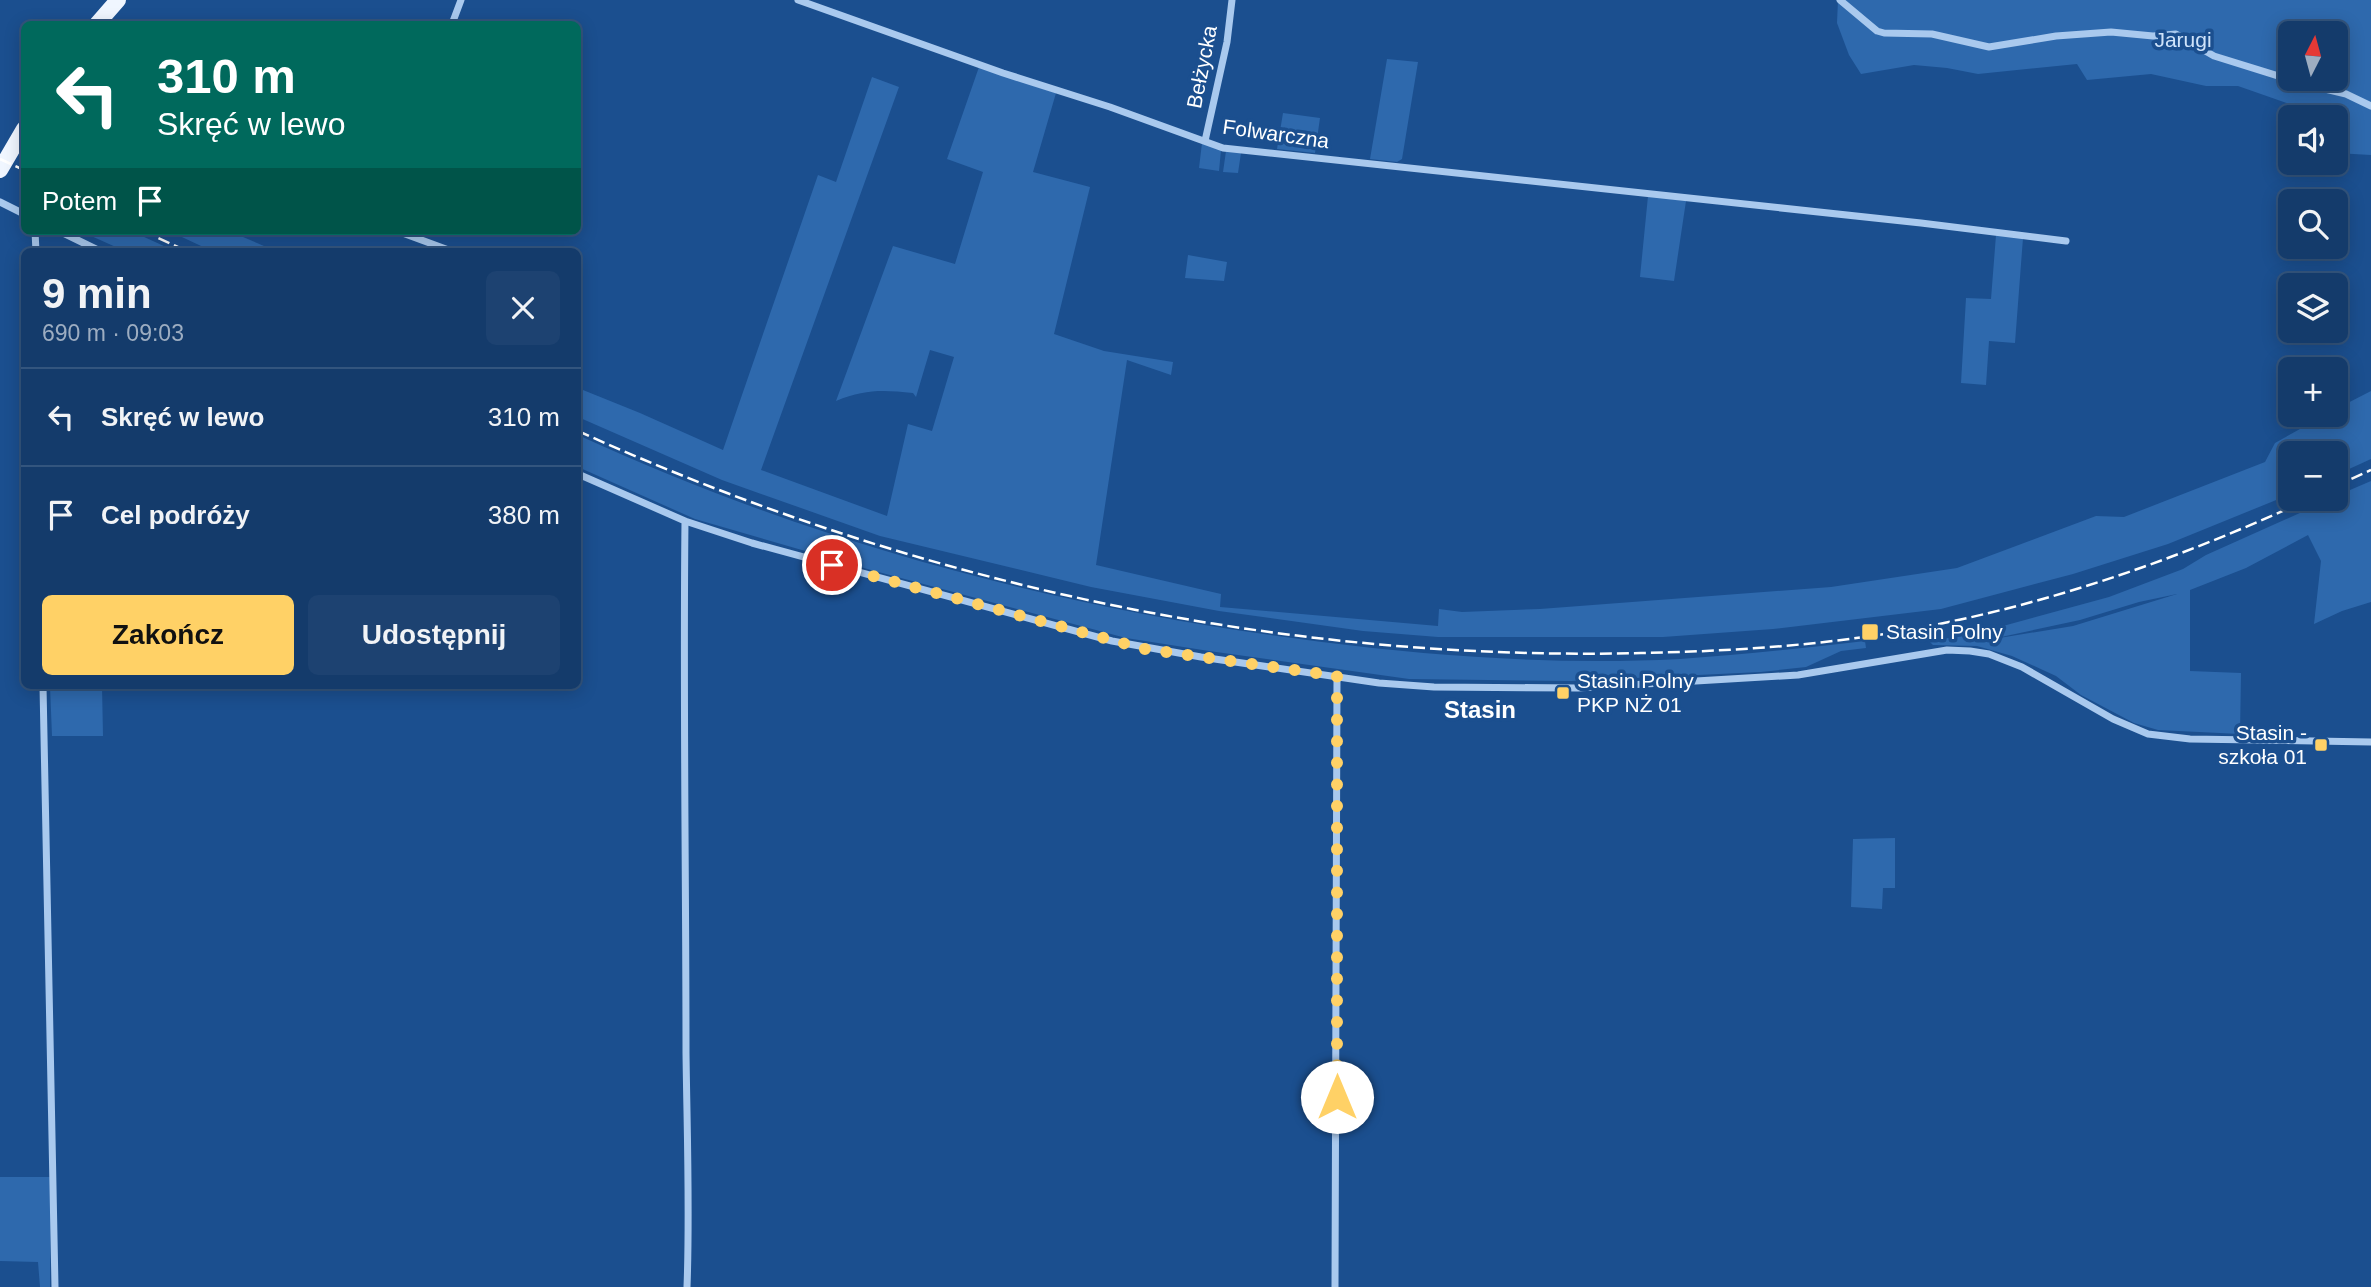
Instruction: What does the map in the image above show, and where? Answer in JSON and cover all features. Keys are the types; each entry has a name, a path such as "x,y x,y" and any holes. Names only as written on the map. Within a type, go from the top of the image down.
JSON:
{"main road":[{"path":"100,21 118,0"},
{"path":"0,170 21,135"}],"street":[{"path":"453,21 461,0"},
{"name":"Folwarczna","path":"798,0 1223,148 2066,241"},
{"name":"Bełżycka","path":"1205,141 1227,42 1232,0"},
{"path":"1840,0 1877,31 1932,34 1989,47 2056,36 2111,32 2153,36 2176,34 2214,56 2346,94 2371,106"},
{"path":"0,202 21,212"},
{"path":"67,235 94,248"},
{"path":"408,235 443,248"},
{"path":"581,475 685,521 752,544 1112,641 1168,652 1402,685 1578,688 1798,675 1938,652 1970,651 1989,654 2050,680 2113,719 2148,734 2182,739 2371,742"},
{"path":"685,521 684,808 687,859 687,1111 690,1217 687,1287"},
{"path":"1335,1287 1337,676"},
{"path":"43,689 55,1287"}],"green space":[{"name":"Jarugi","path":"1838,0 2371,0 2371,155 2348,154 2348,105 2292,105 2238,86 2206,86 2151,74 2087,80 2077,64 1978,74 1914,65 1861,74 1849,55 1837,23"},
{"path":"1387,59 1418,62 1402,159 1397,162 1370,159"},
{"path":"979,67 1056,93 1033,172 1090,187 1054,334 1104,351 1173,362 1171,375 1127,360 1096,565 1221,594 1220,607 1438,626 1439,609 1462,612 1540,609 1831,587 1957,568 2096,516 2124,517 2265,462 2278,441 2278,499 2168,544 2073,574 1941,609 1773,629 1663,637 1438,637 1363,631 1219,611 1091,587 880,536 722,480 581,418 581,389 723,450 818,175 836,182 872,77 899,87 761,470 887,516 908,424 932,431 954,357 930,350 916,397 913,393 874,391 836,401 893,246 955,264 983,172 947,159"},
{"path":"1283,113 1320,118 1315,153 1277,149"},
{"path":"1202,143 1221,150 1219,171 1199,168"},
{"path":"1226,151 1241,153 1238,173 1223,172"},
{"path":"1648,196 1686,201 1674,281 1640,277"},
{"path":"89,235 140,235 168,248 118,248"},
{"path":"178,235 238,235 269,248 205,248"},
{"path":"1996,235 2023,238 2015,343 1989,341 1986,385 1961,383 1966,298 1991,299"},
{"path":"1188,255 1227,262 1224,281 1185,278"},
{"path":"2371,391 2371,459 2348,470 2348,441 2279,441 2304,427 2348,427 2348,403"},
{"path":"581,436 667,474 850,540 1036,591 1226,628 1411,652 1546,660 1680,659 1865,641 1866,648 1841,651 1806,667 1761,672 1571,681 1409,679 1126,638 871,570 695,519 581,468"},
{"path":"2371,481 2371,602 2314,624 2321,561 2308,535 2246,568 2190,590 2190,671 2241,673 2240,734 2158,730 2134,723 2081,695 2056,676 2012,656 1977,646 1933,645 1928,640 2003,626 2109,597 2183,569 2206,555 2304,511 2348,511 2348,491","holes":["2177,594 2073,626 1987,640 2080,620 2139,602"]},
{"path":"50,689 102,689 103,736 52,736"},
{"path":"1895,838 1895,888 1883,888 1882,909 1851,907 1853,839"},
{"path":"0,1177 51,1177 50,1287 40,1287 38,1262 0,1261"}],"railway":[{"path":"0,159 21,169"},
{"path":"152,235 180,248"},
{"path":"581,432 704,484 833,531 964,570 1097,602 1232,627 1367,643 1504,652 1641,653 1717,650 1793,645 1907,630 1991,612 2084,587 2176,555 2283,511"},
{"path":"2348,481 2371,470"}],"place":[{"name":"Stasin Polny","path":"1870,632"},
{"name":"Stasin Polny PKP NŻ 01","path":"1563,693"},
{"name":"Stasin - szkoła 01","path":"2321,745"}],"district":[{"name":"Stasin","path":"1480,710"}],"route":[{"path":"832,565 1145,649 1337,676 1337,1097"}]}
